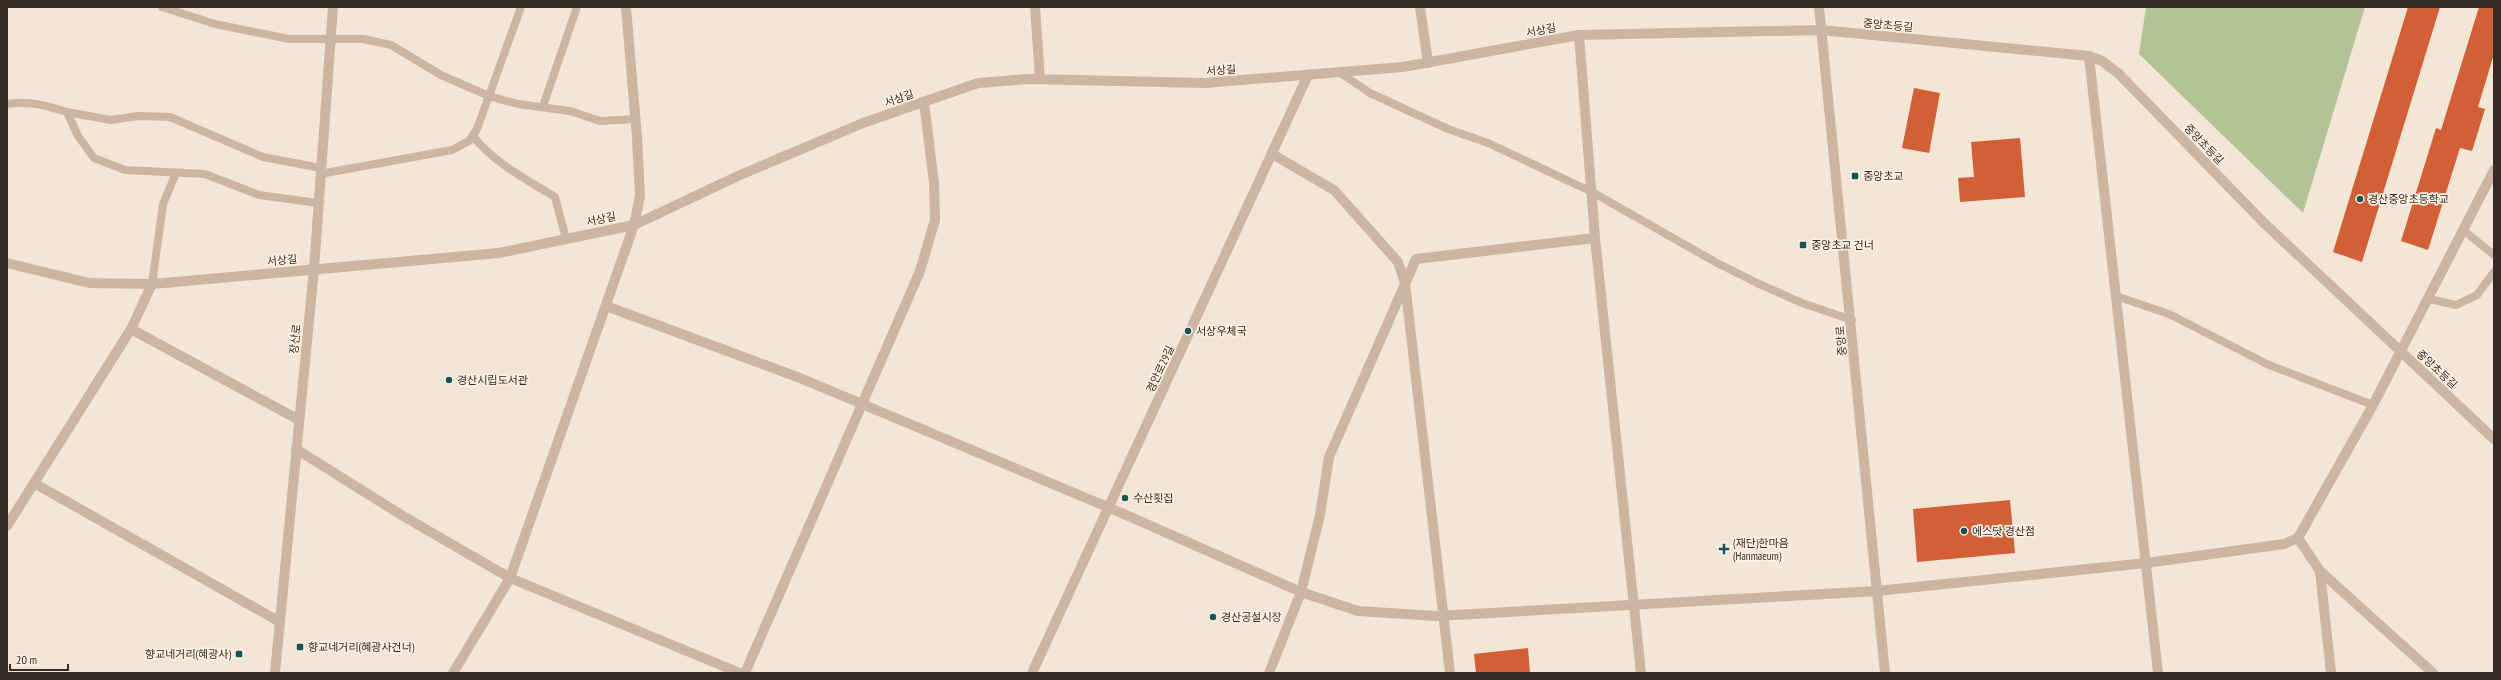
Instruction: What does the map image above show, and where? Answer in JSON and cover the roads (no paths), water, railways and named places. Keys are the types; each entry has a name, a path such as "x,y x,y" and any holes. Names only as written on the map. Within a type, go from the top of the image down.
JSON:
{"street":[{"name":"장산로","path":"275,673 314,269 332,7"},
{"path":"453,673 510,578 634,225 640,196 636,119 626,7"},
{"path":"1035,7 1040,79"},
{"path":"1420,7 1428,63"},
{"name":"중앙로","path":"1819,7 1852,320 1885,673"},
{"name":"서상길","path":"7,263 89,283 152,284 499,253 634,225 747,172 863,123 978,83 1040,79 1205,83 1403,67 1579,35 1821,30"},
{"name":"중앙초등길","path":"1821,30 2089,56 2102,61 2118,74 2264,223 2494,439"},
{"path":"1579,35 1595,238 1641,673"},
{"path":"2089,56 2158,673"},
{"name":"경안로29길","path":"1032,673 1110,508 1308,75"},
{"path":"745,673 920,271 935,220 934,183 924,102"},
{"path":"1272,154 1334,190 1398,262 1405,283 1450,673"},
{"path":"606,306 800,378 1110,508 1301,592 1358,611 1444,615 1877,591 2146,563 2284,544 2298,538 2374,405 2494,170"},
{"path":"1269,673 1301,592 1320,515 1329,457 1416,259 1595,238"},
{"path":"7,526 131,328 152,284"},
{"path":"131,328 299,420"},
{"path":"296,449 403,516 510,578 740,673"},
{"path":"34,483 280,622"},
{"path":"2298,538 2320,571 2433,673"},
{"path":"2320,571 2330,673"}],"lane":[{"path":"162,7 215,24 289,39 363,39 391,45 441,75 489,96 518,104 543,106 600,121 636,119"},
{"path":"7,104 27,102 42,104 67,112 110,120 138,116 170,117 263,157 321,171 452,150 469,141 477,129 521,7"},
{"path":"543,106 577,7"},
{"path":"1339,72 1370,93 1448,129 1488,143 1592,192 1717,263 1802,303 1852,320"},
{"path":"67,112 78,136 94,158 125,170 205,174 259,195 318,203"},
{"path":"473,136 482,148 508,168 555,197 566,238"},
{"path":"152,284 163,204 176,173"},
{"path":"2463,230 2494,255"},
{"path":"2428,299 2456,305 2477,296 2494,272"},
{"path":"2116,296 2169,314 2269,365 2374,405"}],"place":[{"name":"중앙초교","path":"1855,176"},
{"name":"경산중앙초등학교","path":"2360,199"},
{"name":"중앙초교 건너","path":"1803,245"},
{"name":"서상우체국","path":"1188,331"},
{"name":"경산시립도서관","path":"449,380"},
{"name":"수산횟집","path":"1125,498"},
{"name":"에스닷 경산점","path":"1964,531"},
{"name":"(재단)한마음 (Hanmaeum)","path":"1724,549"},
{"name":"경산공설시장","path":"1213,617"},
{"name":"향교네거리(혜광사건너)","path":"300,647"},
{"name":"향교네거리(혜광사)","path":"239,654"}]}
